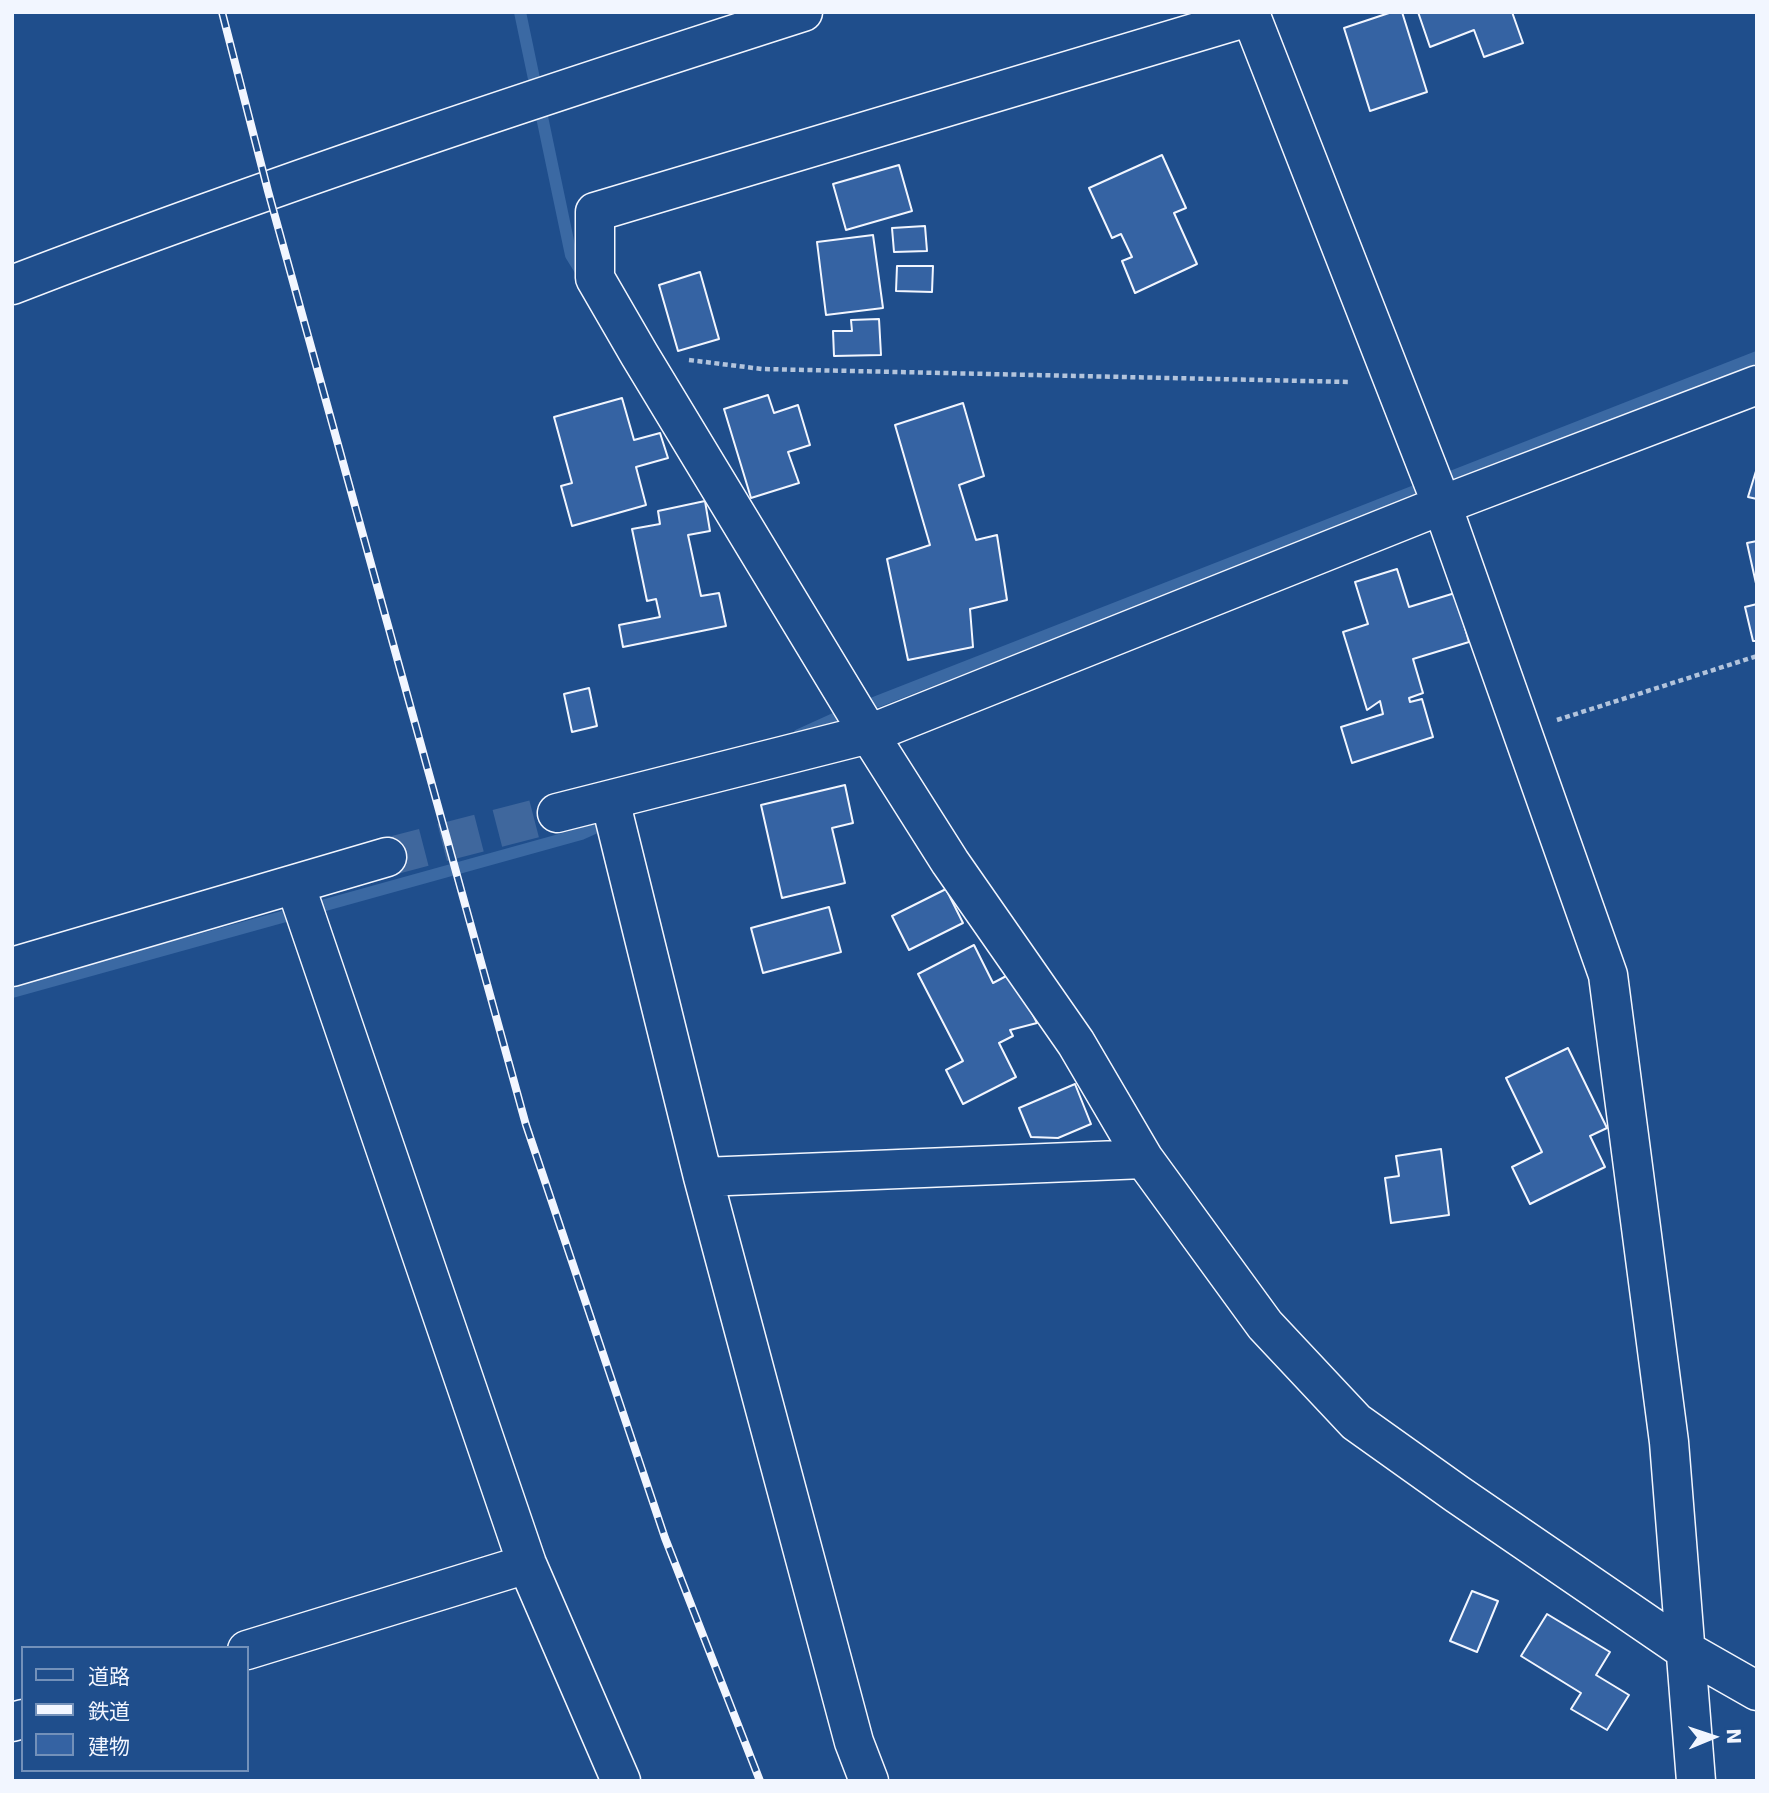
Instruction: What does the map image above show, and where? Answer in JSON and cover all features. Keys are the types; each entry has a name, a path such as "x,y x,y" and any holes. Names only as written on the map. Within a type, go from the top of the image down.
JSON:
{"street":[{"path":"12,285 268,191 622,70 803,12"},
{"path":"1696,1781 1685,1650 1669,1442 1608,975 1442,505 1251,14 595,212 595,278 639,354 869,734 950,862 1076,1043 1144,1159 1265,1325 1356,1422 1685,1650 1757,1691"},
{"path":"557,813 869,734 1442,505 1757,385"},
{"path":"610,800 704,1177 854,1742 869,1781"},
{"path":"12,967 387,857"},
{"path":"295,884 527,1564 621,1781"},
{"path":"704,1177 1144,1159"},
{"path":"248,1650 527,1564"}],"path":[{"path":"639,354 762,369 1394,383"},
{"path":"1521,731 1757,656"}],"building":[{"path":"1392,12 1402,12 1427,92 1370,111 1344,28"},
{"path":"1418,12 1512,12 1523,43 1484,57 1474,30 1430,47"},
{"path":"1162,155 1186,208 1174,213 1197,264 1135,293 1122,261 1132,257 1121,234 1112,238 1089,188"},
{"path":"899,165 912,211 846,230 833,184"},
{"path":"925,226 927,251 894,252 892,228"},
{"path":"873,235 883,308 826,315 817,242"},
{"path":"897,266 933,266 932,292 896,291"},
{"path":"700,272 719,339 678,351 659,285"},
{"path":"879,319 881,355 834,356 833,331 852,331 851,320"},
{"path":"768,395 774,413 798,405 810,445 788,452 799,483 751,498 724,409"},
{"path":"622,398 634,440 660,433 668,458 636,467 646,505 572,526 561,486 572,483 554,417"},
{"path":"963,403 984,476 959,485 976,540 997,535 1007,600 970,609 973,647 908,660 887,559 930,545 895,425"},
{"path":"1757,472 1757,499 1748,497"},
{"path":"705,501 710,531 688,535 701,596 719,593 726,626 623,647 619,625 660,617 656,599 647,601 632,529 660,524 658,511"},
{"path":"1757,541 1757,588 1747,543"},
{"path":"1397,569 1409,607 1455,593 1469,642 1413,659 1423,693 1409,698 1410,702 1422,699 1433,737 1352,763 1341,727 1383,714 1380,701 1367,710 1343,632 1368,624 1355,582"},
{"path":"1757,604 1757,641 1753,641 1745,607"},
{"path":"589,688 597,726 572,732 564,694"},
{"path":"845,785 853,823 832,828 845,883 782,898 761,805"},
{"path":"946,889 963,923 909,950 892,916"},
{"path":"829,907 841,952 763,973 751,928"},
{"path":"974,945 993,983 1012,973 1037,1023 1010,1030 1013,1036 999,1043 1016,1077 963,1104 946,1070 963,1061 918,974"},
{"path":"1568,1048 1607,1128 1590,1136 1605,1167 1530,1204 1512,1167 1542,1152 1506,1078"},
{"path":"1075,1084 1091,1124 1058,1138 1031,1137 1019,1108"},
{"path":"1441,1149 1449,1215 1391,1223 1385,1178 1399,1176 1396,1156"},
{"path":"1472,1591 1498,1601 1477,1652 1450,1641"},
{"path":"1547,1614 1610,1652 1596,1675 1629,1695 1607,1730 1571,1709 1581,1693 1521,1656"}],"waterway":[{"path":"520,12 571,255 584,276"},
{"path":"799,735 843,715 1757,357"},
{"path":"12,992 581,834 610,821"}],"tunnel":[{"path":"387,857 557,813"}],"railway":[{"path":"222,12 268,191 526,1125 665,1538 760,1781"}]}
